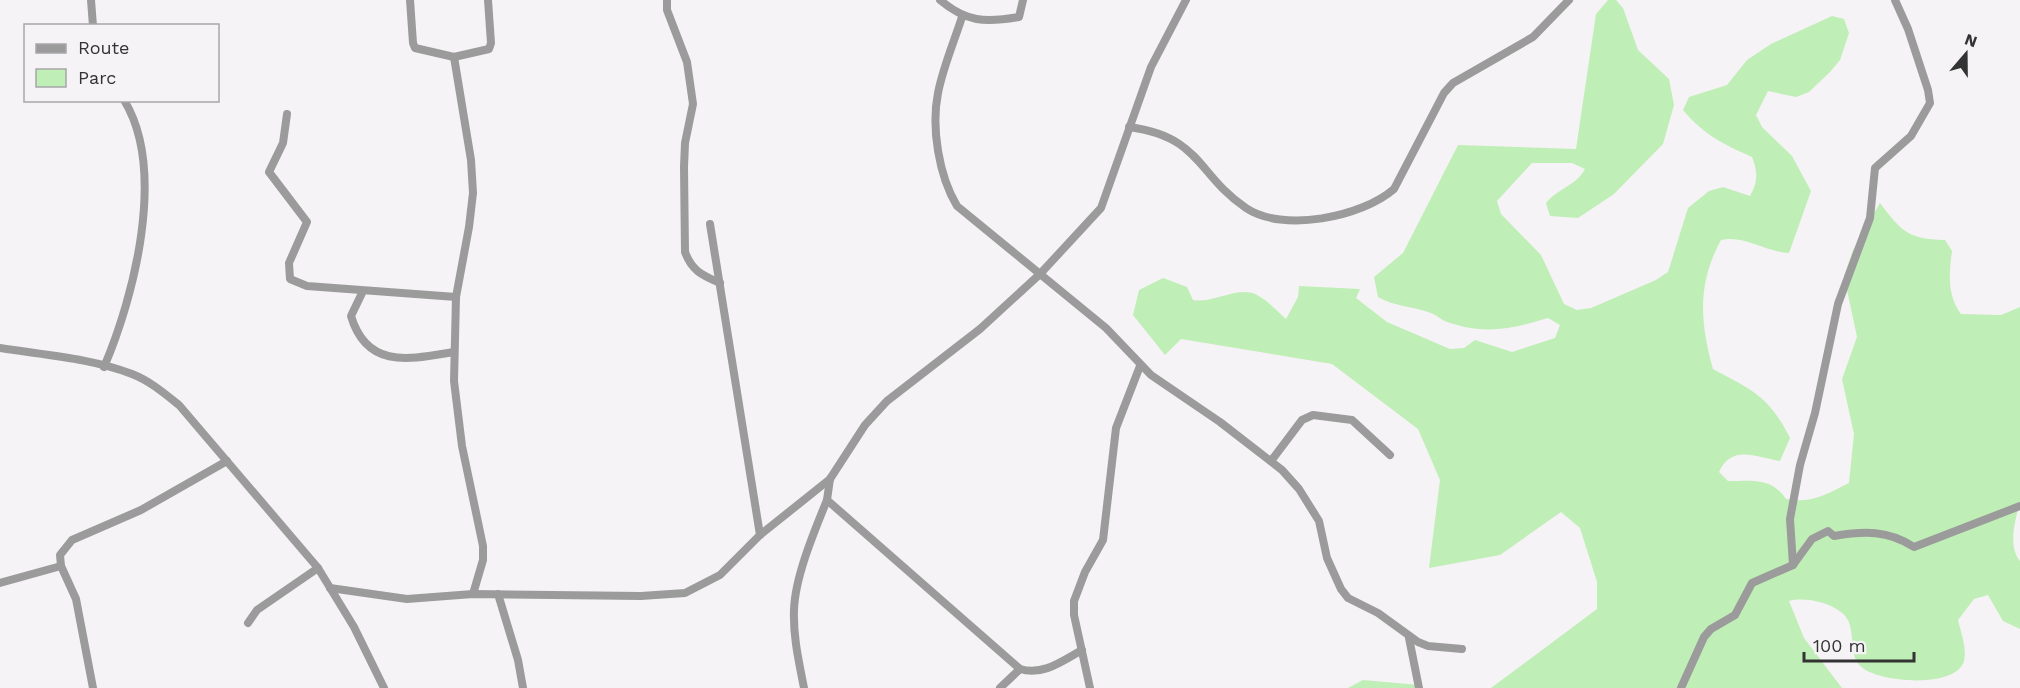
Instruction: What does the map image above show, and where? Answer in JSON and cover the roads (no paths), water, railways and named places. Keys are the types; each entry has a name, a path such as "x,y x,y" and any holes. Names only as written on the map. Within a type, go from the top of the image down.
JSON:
{"street":[{"path":"92,0 93,24"},
{"path":"410,0 413,43 416,48 454,57 489,49 491,43 488,0"},
{"path":"667,0 668,10 687,62 693,104 685,143 685,252 690,266 720,283"},
{"path":"940,0 962,17 1005,19 1019,17 1023,0"},
{"path":"330,588 407,599 472,594 641,596 686,593 720,575 760,535 830,479 865,425 886,401 980,329 1040,274 1101,208 1151,67 1186,0"},
{"path":"1129,128 1154,131 1179,142 1190,150 1231,196 1249,210 1292,220 1326,218 1352,212 1386,196 1394,189 1438,101 1453,83 1533,37 1569,0"},
{"path":"1793,565 1790,519 1800,465 1815,413 1838,304 1870,218 1875,168 1881,160 1911,136 1930,103 1918,60 1895,0"},
{"path":"962,17 938,92 936,123 944,178 950,194 963,213 1106,328 1140,366 1271,461 1299,489 1319,521 1327,558 1344,594 1378,613 1409,638 1428,646 1462,649"},
{"path":"454,57 471,160 473,193 466,250 456,297 453,352 456,413 483,546 483,560 472,594"},
{"path":"104,367 126,310 142,232 143,173 139,136 133,115 125,102"},
{"path":"287,114 283,143 269,172 307,222 289,263 287,272 290,279 307,286 456,297"},
{"path":"710,224 760,535"},
{"path":"363,291 351,316 353,324 367,342 384,356 406,360 453,352"},
{"path":"0,348 104,367 132,374 157,387 199,426 318,568 354,627 384,688"},
{"path":"1090,688 1074,615 1074,601 1085,572 1102,540 1116,428 1140,366"},
{"path":"1271,461 1302,420 1313,416 1352,420 1390,454"},
{"path":"93,688 76,599 62,566 60,555 63,548 72,540 141,510 227,461"},
{"path":"804,688 794,637 794,608 809,549 827,500 830,479"},
{"path":"827,500 1020,669 1031,672 1044,670 1082,650"},
{"path":"1681,688 1704,637 1711,629 1735,615 1752,583 1793,565 1812,539 1828,531 1834,537 1861,532 1886,533 1914,547 2020,506"},
{"path":"0,583 62,566"},
{"path":"248,623 257,610 318,568"},
{"path":"498,594 518,660 523,688"},
{"path":"1409,638 1419,688"},
{"path":"1000,688 1020,669"}]}
